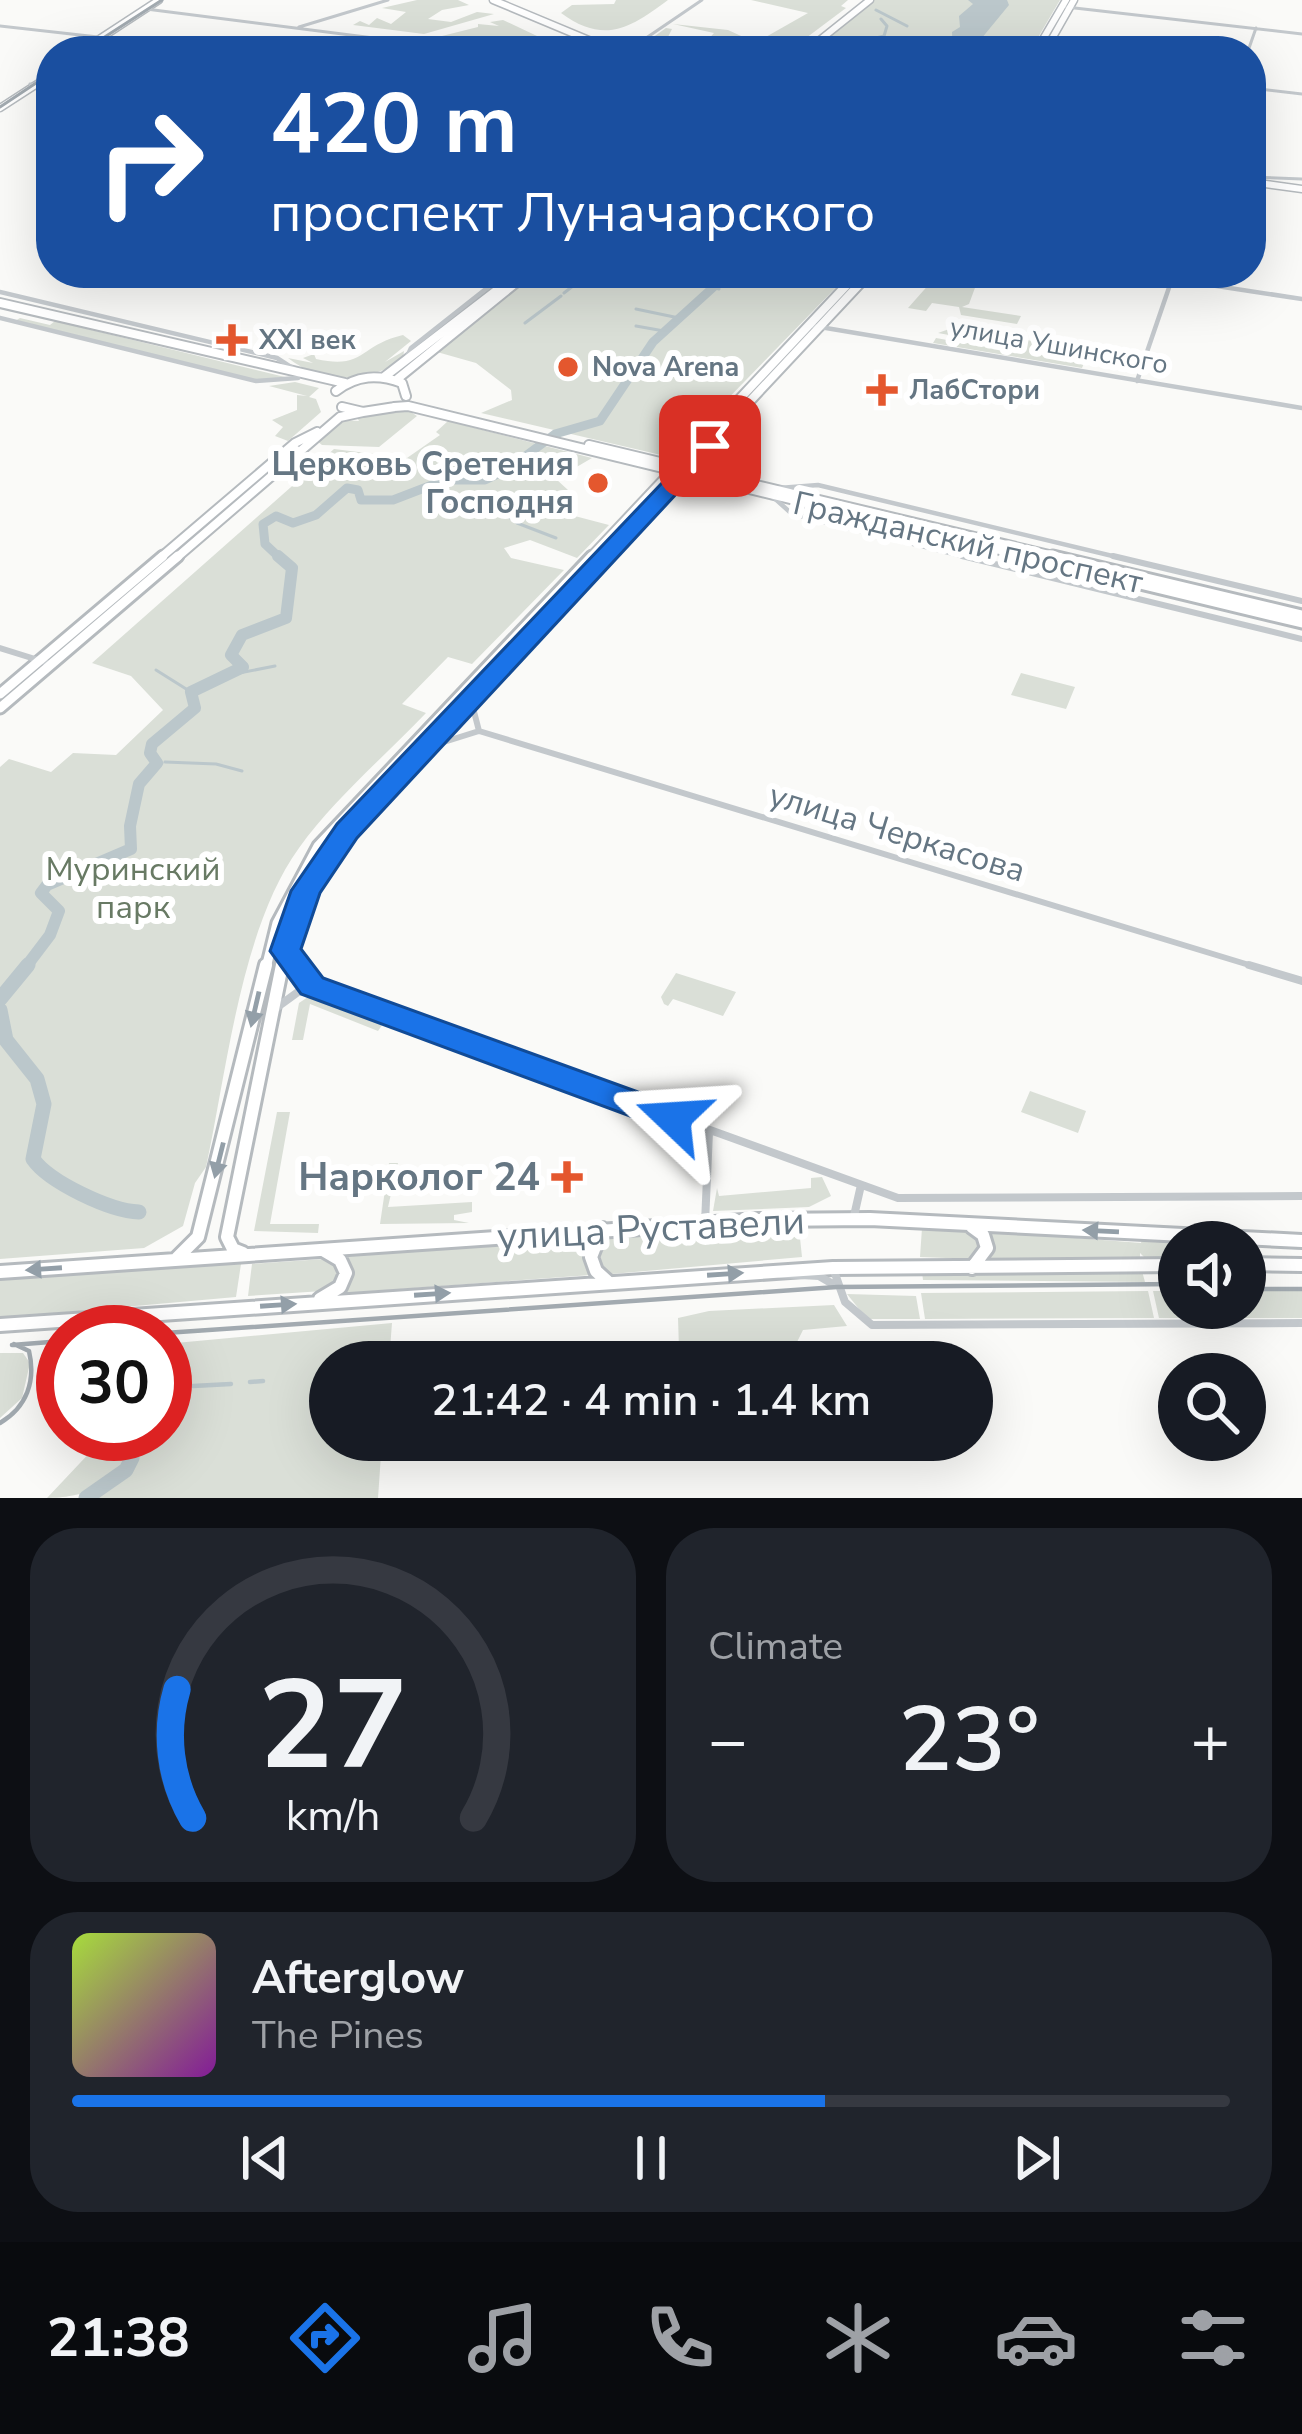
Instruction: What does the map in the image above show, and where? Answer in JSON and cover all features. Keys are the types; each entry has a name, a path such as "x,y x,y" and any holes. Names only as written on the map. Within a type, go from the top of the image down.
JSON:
{"main road":[{"path":"107,36 162,0"},
{"path":"489,0 575,36"},
{"path":"822,36 866,0"},
{"path":"1046,36 1068,4"},
{"path":"1052,36 1068,4"},
{"path":"0,106 36,82"},
{"path":"1266,180 1302,184"},
{"path":"384,377 498,288"},
{"path":"396,380 509,288"},
{"path":"247,1255 232,1249 227,1237 264,1051 285,951 306,891 331,850 687,471 846,288"},
{"path":"172,1260 191,1248 198,1237 277,923 302,869 333,827 672,467 854,288"},
{"path":"0,305 257,366 336,391"},
{"path":"0,305 302,378 345,383 384,377 406,387 411,403 538,435"},
{"path":"345,383 336,391 335,400 341,407 363,412"},
{"path":"394,407 406,396"},
{"path":"0,694 46,662 340,417 408,406 538,435"},
{"path":"0,708 46,662 341,407"},
{"name":"Гражданский проспект","path":"538,435 1302,619"},
{"path":"478,674 491,678"},
{"path":"246,1048 264,1051"},
{"name":"улица Руставели","path":"0,1272 602,1229 854,1219 1302,1241"},
{"path":"967,1224 987,1242 986,1254 972,1268"},
{"path":"602,1229 591,1257 596,1271 608,1281"},
{"path":"315,1302 340,1287 346,1274 340,1260 323,1250"},
{"path":"1266,1264 1302,1265"},
{"name":"улица Руставели","path":"0,1325 773,1271 1158,1265"}],"street":[{"path":"295,28 388,0"},
{"path":"649,36 702,0"},
{"path":"1068,4 1302,34"},
{"path":"148,9 358,36"},
{"path":"0,26 87,36"},
{"path":"1254,36 1256,28"},
{"path":"1266,90 1302,94"},
{"path":"406,359 410,348 487,288"},
{"path":"1137,380 1168,288"},
{"path":"1240,288 1302,299"},
{"path":"0,292 278,358 302,378"},
{"path":"0,318 256,381 302,378"},
{"name":"улица Ушинского","path":"814,326 1302,408"},
{"path":"257,366 269,356"},
{"path":"773,492 818,485 1302,601"},
{"path":"773,492 792,514 1302,639"},
{"path":"0,648 46,662"},
{"path":"425,749 478,731 471,699"},
{"name":"улица Черкасова","path":"478,731 1302,981"},
{"path":"285,951 309,984 861,1185 921,1200 1302,1196"},
{"path":"273,1010 309,984"},
{"path":"705,1223 709,1196 705,1148 710,1131"},
{"path":"854,1219 854,1199 861,1185"},
{"name":"улица Руставели","path":"833,1268 835,1284 857,1318 872,1325 1302,1323"},
{"path":"773,1271 789,1277 819,1276 835,1284"}],"green space":[{"path":"417,0 458,0 469,5 442,10 428,19 451,22 477,12 494,14 424,34 353,25 360,21 369,25 377,18 391,24 406,12 382,8"},
{"path":"616,0 668,0 617,29 591,28 561,13 572,5 614,4"},
{"path":"751,0 848,0 841,6 846,8 809,36 768,36 808,13"},
{"path":"874,0 1060,0 1039,36 830,36"},
{"path":"503,20 537,36 442,36 478,24 499,26 490,22"},
{"path":"673,24 728,30 741,36 711,36 714,33"},
{"path":"516,288 835,288 675,453 661,455 481,413 512,400 511,390 476,363 437,352"},
{"path":"926,288 975,288 969,304 962,307 1021,316 1017,324 961,315 959,307 932,303 926,311 908,308"},
{"path":"15,321 50,325 55,321 285,377 257,380"},
{"path":"952,328 1051,344 1059,340 1084,345 1089,351 1082,368 933,343 936,338 947,340 949,335 938,333"},
{"path":"403,335 411,341 385,362 404,351 403,358 361,376 315,373 288,358 313,363 303,358 314,354 316,359 344,361"},
{"path":"295,382 319,388 309,397 316,399 321,412 288,441 275,436 283,427 272,420 297,410 297,395 307,396 269,386"},
{"path":"403,407 417,416 379,447 317,441 343,420 359,421 356,416"},
{"name":"Муринский парк","path":"448,421 592,458 556,479 568,490 549,502 548,509 609,525 577,558 530,540 504,548 511,558 564,570 472,664 448,657 402,704 426,713 343,795 299,848 279,881 250,959 206,1167 195,1183 183,1226 144,1248 0,1259 0,767 9,759 51,772 73,753 116,755 163,710 131,676 92,663 334,449 407,458 440,435 436,432"},
{"path":"1021,673 1075,687 1066,709 1011,695"},
{"path":"676,973 736,992 723,1016 673,999 668,1006 664,1004 661,997"},
{"path":"314,993 387,1018 378,1031 310,1004 303,1040 292,1040 299,1003"},
{"path":"1030,1091 1086,1111 1078,1133 1021,1112"},
{"path":"277,1112 290,1112 270,1224 319,1224 318,1233 254,1231"},
{"path":"389,1163 398,1163 388,1207 472,1202 472,1212 454,1215 454,1220 469,1223 380,1224"},
{"path":"822,1177 831,1196 809,1207 713,1211 717,1188 719,1196 811,1188 811,1178"},
{"path":"746,1227 800,1238 802,1257 612,1274 596,1262 600,1243 618,1235"},
{"path":"922,1228 968,1230 982,1246 972,1259 920,1257"},
{"path":"988,1231 1141,1243 1142,1239 1158,1240 1158,1258 1140,1253 1140,1258 990,1259 993,1245"},
{"path":"592,1237 584,1253 591,1275 346,1293 354,1273 347,1254"},
{"path":"324,1259 336,1263 341,1272 339,1281 323,1291 248,1296 252,1264"},
{"path":"241,1264 236,1297 146,1305 36,1305 36,1315 0,1318 0,1278"},
{"path":"1142,1271 1145,1282 923,1280 922,1272"},
{"path":"1148,1291 1154,1318 925,1319 921,1293"},
{"path":"1266,1291 1302,1291 1302,1318 1266,1318"},
{"path":"847,1294 916,1296 920,1319 867,1319"},
{"path":"834,1305 847,1326 803,1330 798,1341 679,1341 678,1318 709,1311"},
{"path":"392,1323 391,1341 309,1341 309,1461 381,1461 378,1498 86,1498 130,1461 192,1461 192,1342"},
{"path":"0,1353 23,1353 30,1363 22,1398 0,1418"},
{"path":"82,1461 126,1461 99,1487 47,1498"}],"shaded area":[{"path":"968,0 1007,0 1009,5 983,36 952,36 960,27 959,16 973,4"}],"waterway":[{"path":"876,10 907,26"},
{"path":"881,19 887,26 884,36"},
{"path":"564,293 570,288"},
{"path":"281,559 265,544 263,524 276,516 293,523 316,515 347,488 358,490 361,500 393,500 445,480 485,480 507,470 555,434 600,421 653,342 712,288"},
{"path":"525,323 561,296"},
{"path":"636,309 679,318"},
{"path":"636,326 664,331"},
{"path":"481,496 517,523 556,538"},
{"path":"25,968 50,935 59,911 41,893 47,885 131,849 130,826 139,784 157,763 150,753 152,744 195,708 191,692 243,667 231,655 242,635 286,618 292,568 278,556"},
{"path":"234,674 275,666"},
{"path":"156,670 191,692"},
{"path":"165,762 216,764 242,771"},
{"path":"157,763 162,763"},
{"path":"0,999 28,965"},
{"path":"0,1010 6,1040 37,1079 44,1104 33,1159 81,1194 139,1212"},
{"path":"250,1382 263,1381"},
{"path":"193,1386 231,1384"},
{"path":"86,1498 126,1470 130,1461"}],"tram line":[{"path":"106,36 162,0"},
{"path":"0,107 36,83"},
{"path":"192,1331 837,1287 1158,1284"},
{"path":"1266,1289 1302,1289"},
{"path":"16,1345 36,1343"},
{"path":"0,1423 17,1409 30,1383 29,1351 16,1345"}],"place":[{"name":"XXI век","path":"232,340"},
{"name":"Nova Arena","path":"568,367"},
{"name":"ЛабСтори","path":"882,390"},
{"name":"Церковь Сретения Господня","path":"598,483"},
{"name":"Нарколог 24","path":"567,1177"}],"route":[{"path":"673,1118 312,986 285,951 306,891 331,850 710,446"}]}
